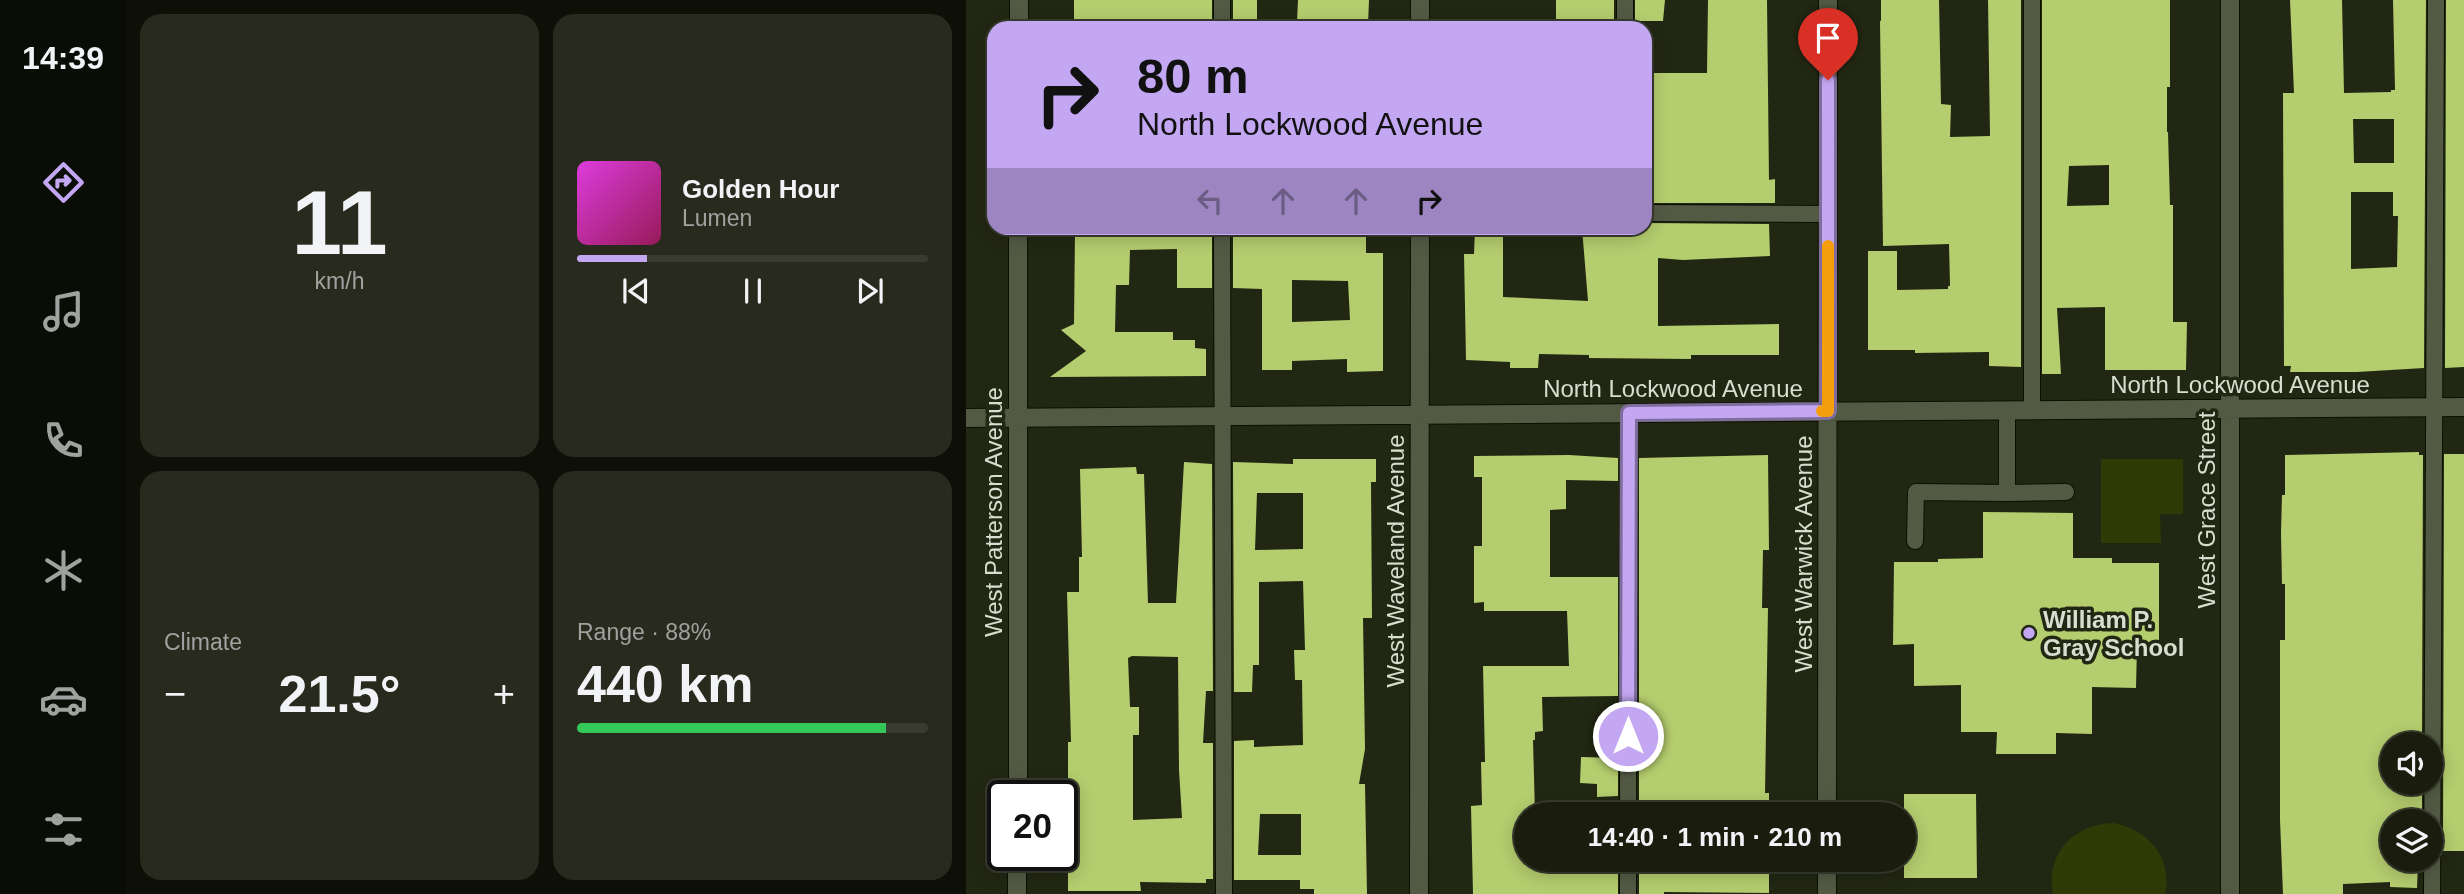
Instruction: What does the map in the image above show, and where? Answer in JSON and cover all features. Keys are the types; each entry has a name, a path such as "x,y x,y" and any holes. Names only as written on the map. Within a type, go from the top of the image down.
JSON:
{"street":[{"path":"1018,0 1018,21"},
{"path":"1420,0 1420,21"},
{"name":"West Warwick Avenue","path":"1827,802 1828,0"},
{"name":"West Grace Street","path":"2230,0 2230,894"},
{"name":"West Patterson Avenue","path":"1018,235 1018,780"},
{"name":"West Waveland Avenue","path":"1419,894 1420,235"},
{"name":"North Lockwood Avenue","path":"966,418 2464,407"},
{"path":"1017,871 1017,894"},
{"path":"1827,872 1827,894"}],"lane":[{"path":"1222,0 1222,21"},
{"path":"1625,0 1625,21"},
{"path":"2032,0 2032,410"},
{"path":"2432,894 2436,0"},
{"path":"1652,214 1828,214"},
{"path":"1222,235 1224,894"},
{"path":"2007,410 2007,493"},
{"path":"1628,802 1629,413"},
{"path":"1915,541 1916,492 2066,492"},
{"path":"1628,872 1628,894"}],"green space":[{"path":"2101,459 2183,459 2183,514 2160,514 2161,543 2101,543"},
{"path":"2113,823 2137,832 2155,847 2165,869 2165,894 2053,894 2054,866 2065,844 2086,829"}],"building":[{"path":"1074,0 1212,0 1212,21 1074,21"},
{"path":"1233,0 1257,0 1257,21 1233,21"},
{"path":"1298,0 1369,0 1368,21 1297,21"},
{"path":"1556,0 1614,0 1614,21 1556,21"},
{"path":"1635,0 1665,0 1663,21 1635,21"},
{"path":"1708,0 1767,0 1769,180 1775,179 1775,203 1652,203 1652,73 1707,73"},
{"path":"1881,0 1939,0 1941,104 1951,105 1950,137 1990,136 1988,0 2021,0 2021,367 1989,366 1989,352 1915,353 1915,350 1868,350 1868,251 1897,251 1897,290 1948,289 1950,286 1949,244 1883,246"},
{"path":"2042,0 2170,0 2167,132 2170,205 2173,205 2173,322 2187,322 2186,370 2105,370 2105,307 2057,308 2061,374 2042,374","holes":["2109,165 2109,205 2067,206 2069,166"]},
{"path":"2290,0 2342,0 2344,93 2395,90 2393,0 2426,0 2424,368 2290,372 2291,366 2284,366 2283,93 2294,93","holes":["2353,119 2394,119 2394,163 2354,163","2351,192 2393,192 2393,216 2398,216 2397,267 2351,269"]},
{"path":"2446,0 2464,0 2464,367 2445,368"},
{"path":"1652,223 1769,224 1770,256 1683,260 1658,258 1658,326 1779,324 1779,355 1691,355 1691,359 1589,358 1589,355 1539,354 1538,368 1510,368 1510,362 1466,360 1464,254 1474,254 1475,235 1503,235 1503,297 1588,301 1583,235 1652,235"},
{"path":"1075,235 1212,235 1212,288 1177,288 1177,249 1130,250 1129,285 1116,285 1115,332 1173,332 1173,340 1195,340 1195,348 1206,349 1206,376 1050,377 1086,351 1061,330 1074,324"},
{"path":"1233,235 1366,235 1366,253 1383,253 1383,371 1347,372 1347,359 1292,361 1292,370 1262,370 1262,289 1233,288","holes":["1292,280 1348,281 1350,320 1292,322"]},
{"path":"2419,452 2419,455 2423,455 2422,732 2380,732 2380,795 2422,795 2422,809 2380,809 2380,872 2418,872 2417,888 2390,887 2390,882 2343,884 2343,894 2283,894 2280,820 2280,640 2285,640 2281,533 2285,455"},
{"path":"2444,454 2464,454 2464,851 2443,851"},
{"path":"1569,455 1618,458 1618,481 1566,480 1566,509 1550,510 1550,577 1618,577 1618,696 1542,697 1543,731 1535,732 1533,740 1535,802 1514,802 1514,872 1618,872 1618,894 1473,894 1471,806 1482,805 1481,762 1485,762 1483,666 1569,666 1567,611 1484,611 1484,602 1474,603 1474,546 1482,546 1482,477 1474,477 1474,456"},
{"path":"1768,455 1769,550 1763,550 1762,608 1768,608 1765,793 1769,793 1769,802 1639,802 1639,458"},
{"path":"1293,459 1376,459 1376,482 1371,482 1372,618 1363,618 1365,749 1359,784 1365,784 1367,894 1314,894 1314,889 1300,889 1300,880 1234,880 1234,741 1254,740 1254,747 1303,745 1302,680 1295,680 1294,650 1305,650 1303,581 1259,582 1259,665 1253,665 1252,692 1234,692 1233,462 1293,464","holes":["1257,493 1303,493 1303,549 1255,550","1260,814 1301,814 1301,855 1258,855"]},
{"path":"1184,462 1212,464 1213,691 1206,691 1203,743 1213,743 1213,879 1206,879 1206,883 1140,882 1141,891 1068,891 1068,871 1078,871 1078,780 1068,780 1068,742 1071,742 1067,592 1079,592 1079,557 1082,557 1080,469 1136,467 1137,474 1144,474 1148,603 1176,603","holes":["1132,656 1178,657 1182,818 1133,820 1133,735 1139,735 1139,707 1130,707 1128,658"]},
{"path":"1983,512 2073,513 2073,558 2112,558 2112,563 2159,563 2159,645 2137,645 2136,688 2092,687 2092,734 2056,733 2056,754 1996,754 1997,732 1961,732 1961,685 1914,686 1914,644 1893,645 1894,562 1983,558"},
{"path":"1581,757 1618,758 1618,796 1597,797 1597,784 1580,783"},
{"path":"1904,794 1976,794 1977,878 1904,878 1904,872 1916,872 1916,802 1904,802"},
{"path":"1639,872 1769,872 1769,893 1639,894"}],"slow traffic":[{"path":"1822,411 1828,411 1828,246"}],"place":[{"name":"William P. Gray School","path":"2029,633"}],"route":[{"path":"1628,736 1629,413 1828,411 1828,80"}]}
